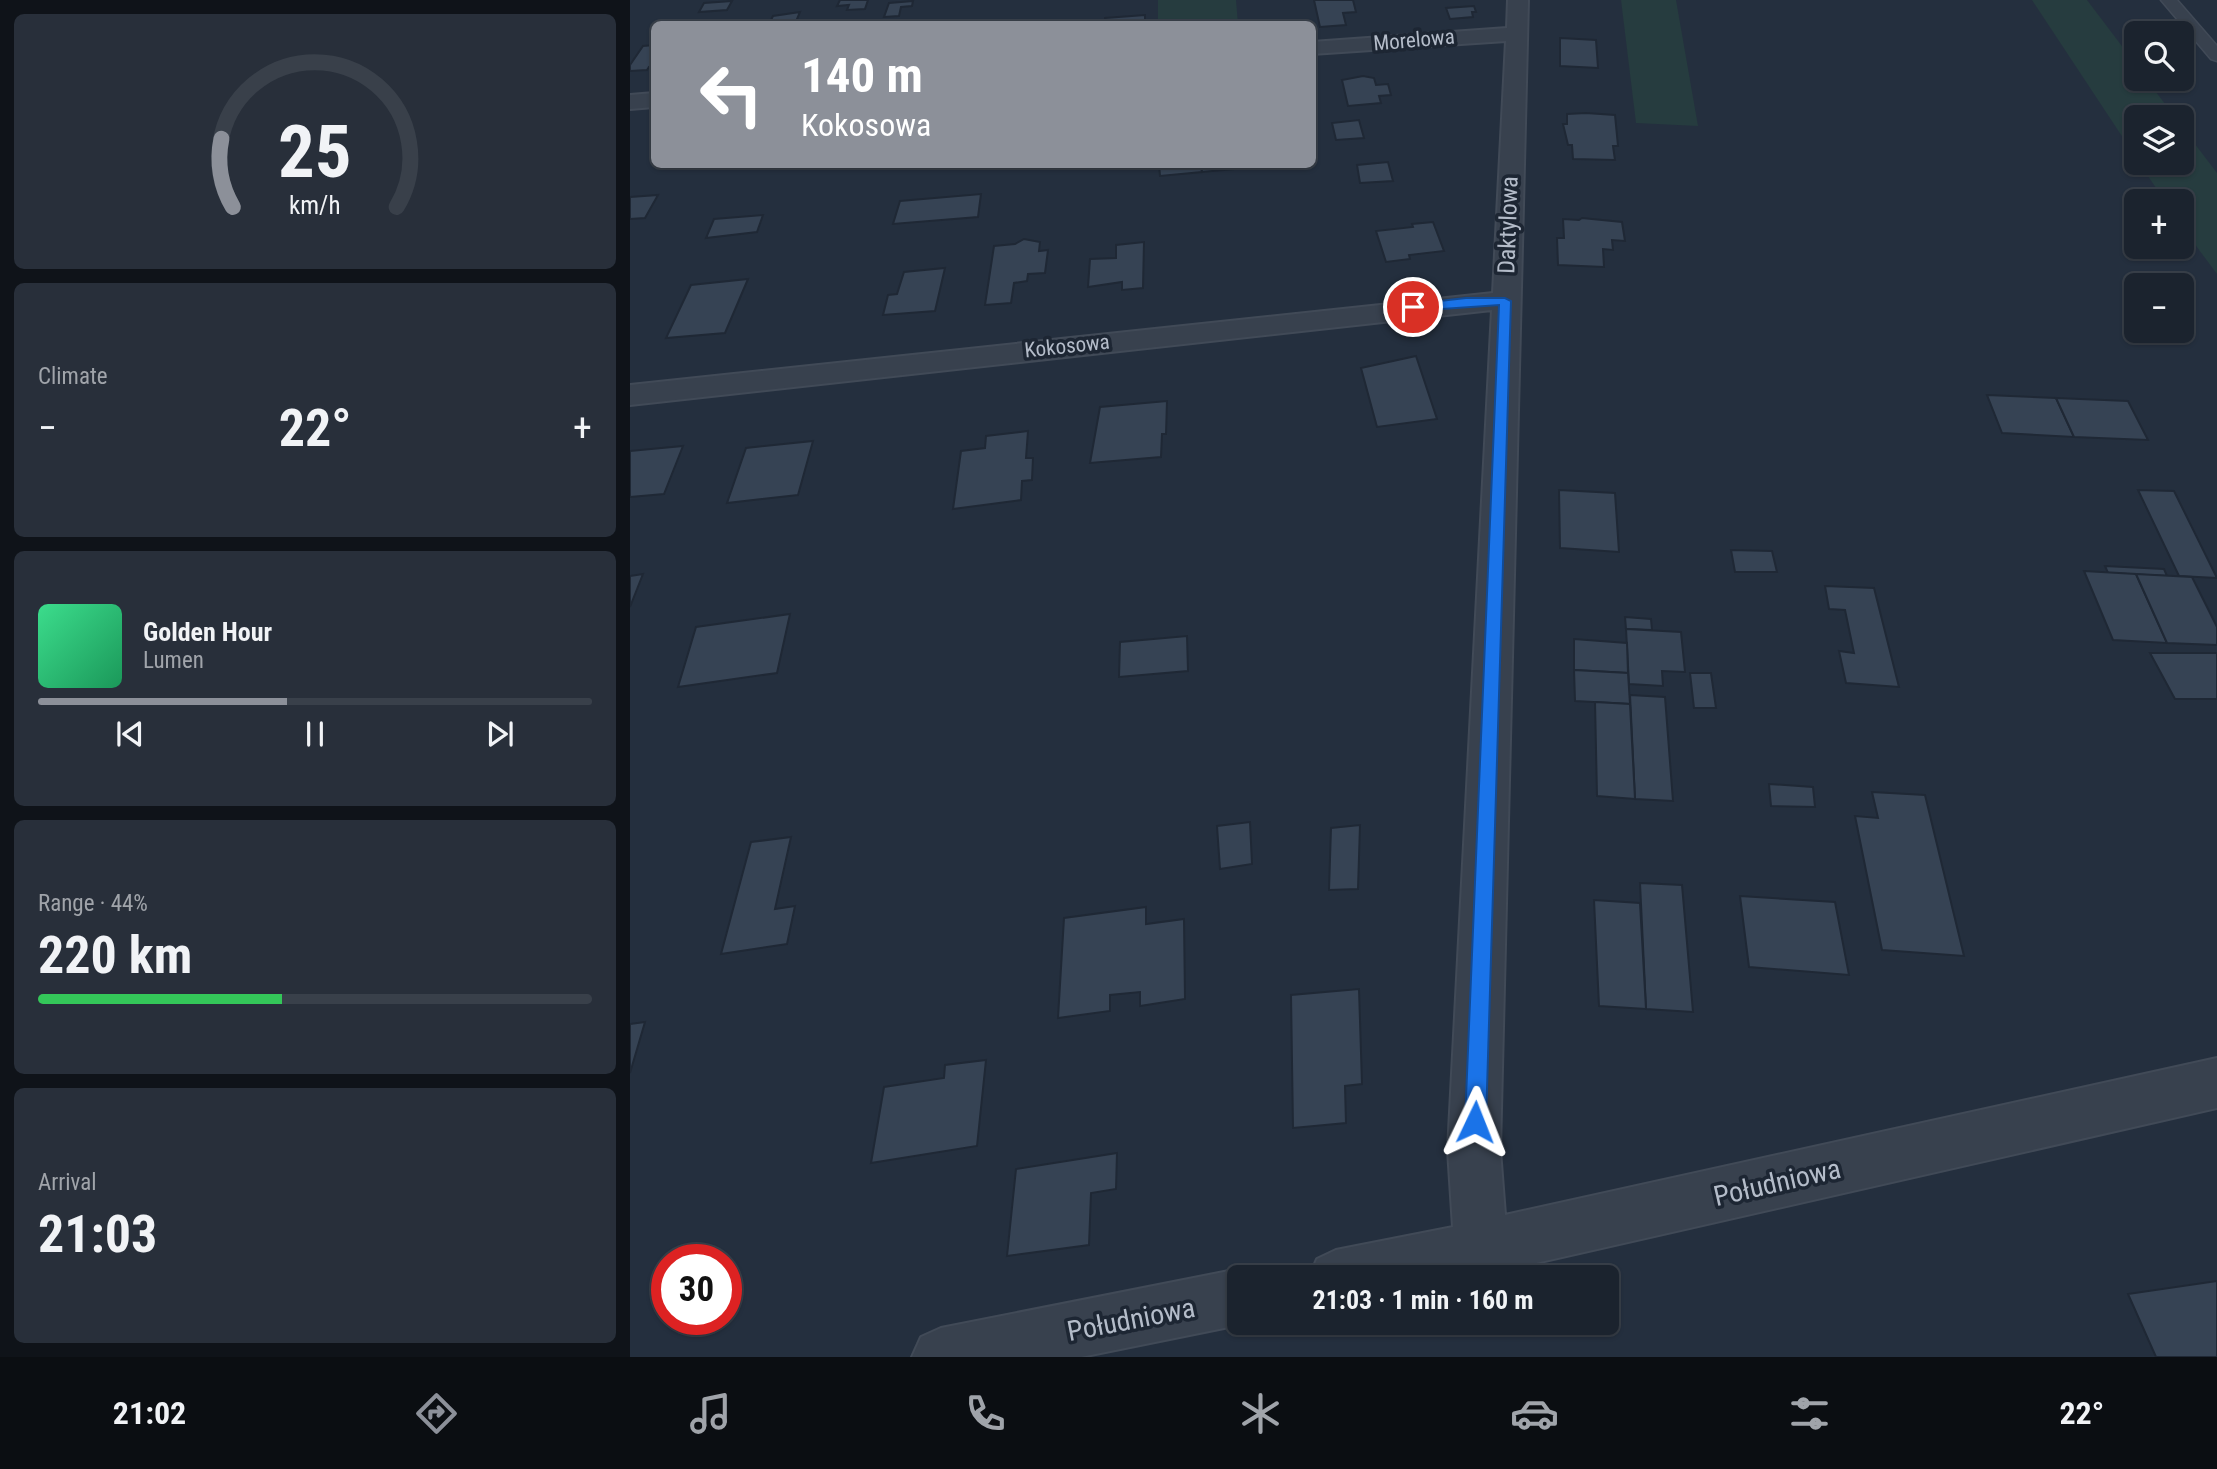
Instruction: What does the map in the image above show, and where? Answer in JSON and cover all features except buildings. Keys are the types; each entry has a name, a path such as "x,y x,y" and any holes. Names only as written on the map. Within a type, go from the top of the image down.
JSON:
{"street":[{"name":"Morelowa","path":"1316,47 1517,17"},
{"name":"Daktylowa","path":"1481,1248 1474,1150 1517,17"},
{"path":"630,102 651,100"},
{"name":"Kokosowa","path":"630,395 1466,302 1505,301"},
{"name":"Południowa","path":"1399,1265 2217,1083"},
{"name":"Południowa","path":"941,1357 1227,1299"}],"lane":[{"path":"2168,0 2217,56"}],"green space":[{"path":"1158,0 1236,0 1238,21 1158,21"},
{"path":"1621,0 1676,0 1698,126 1636,123"},
{"path":"2032,0 2087,0 2124,49 2124,91 2155,91 2166,105 2124,105 2124,139"},
{"path":"2194,143 2217,173 2217,274 2194,243 2194,189 2157,189 2147,175 2194,175"}],"route":[{"path":"1413,307 1505,301 1475,1122"}]}
